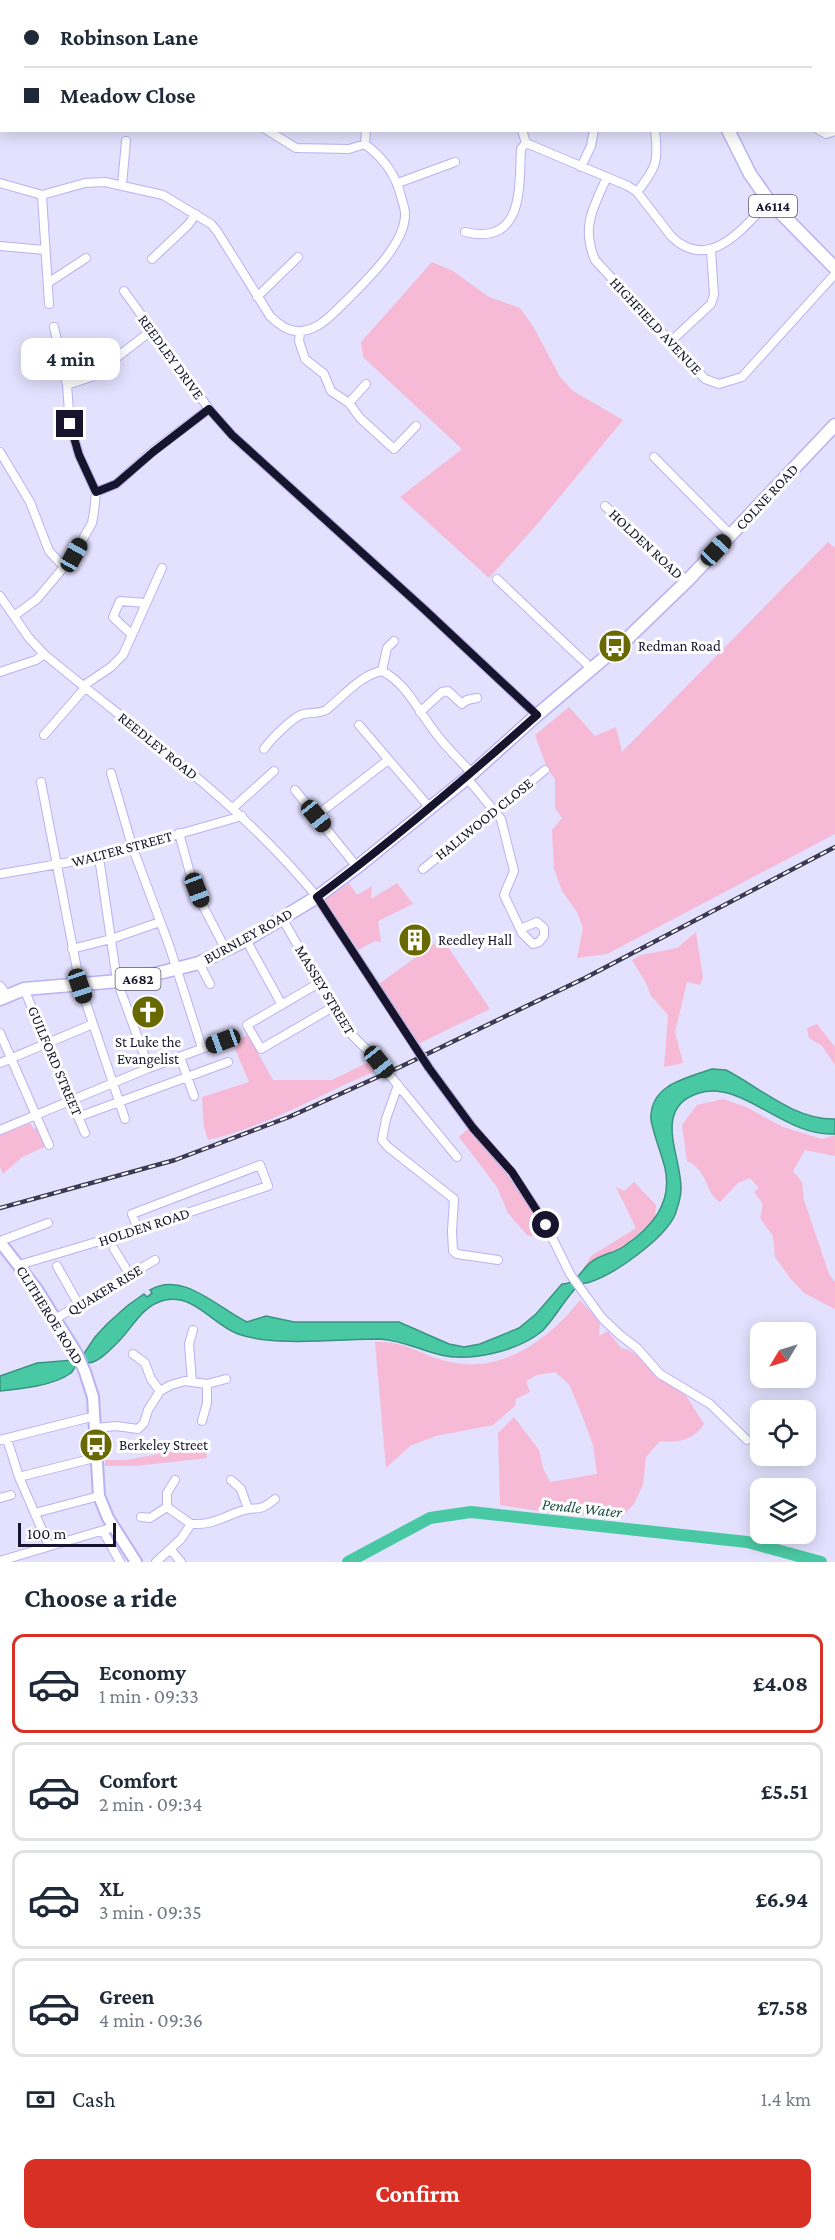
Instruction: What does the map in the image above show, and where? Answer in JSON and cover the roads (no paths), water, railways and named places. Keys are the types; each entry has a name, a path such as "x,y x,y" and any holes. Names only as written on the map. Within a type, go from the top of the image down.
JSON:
{"highway":[{"name":"A6114","path":"729,132 750,174 769,201 835,268"},
{"name":"COLNE ROAD","path":"317,897 469,776 628,638 687,581 835,425"},
{"name":"BURNLEY ROAD","path":"2,993 131,980 200,963 246,940 317,897"}],"main road":[{"name":"CLITHEROE ROAD","path":"0,1241 55,1319 77,1354 85,1372 93,1397 99,1496 108,1529 136,1562"}],"street":[{"path":"270,132 296,148 349,149 365,144"},
{"path":"0,183 42,195 84,183 105,182 163,195 211,224 256,297 278,324 300,332 321,324 366,282 386,258 404,225 405,213 398,183 387,164 365,144 365,132"},
{"path":"523,132 526,143"},
{"path":"582,166 591,146 594,132"},
{"path":"637,192 654,170 657,153 655,132"},
{"path":"122,185 126,141"},
{"path":"526,143 637,192 676,241 690,248 711,250 735,237 769,201"},
{"path":"465,232 476,235 487,234 500,228 513,217 518,204 521,149 526,143"},
{"path":"398,183 455,162"},
{"name":"HIGHFIELD AVENUE","path":"607,177 589,224 590,248 595,260 669,343 705,379 719,384 742,377 835,274"},
{"path":"42,195 49,304"},
{"path":"152,259 188,225 196,214"},
{"path":"0,246 45,250"},
{"path":"669,343 711,304 714,295 711,250"},
{"path":"256,297 298,257"},
{"path":"48,283 86,258"},
{"name":"REEDLEY DRIVE","path":"124,291 209,409 232,435 537,715"},
{"path":"14,616 37,599 64,567 74,555 92,523 96,492 79,455 70,424 67,385 54,327"},
{"path":"67,385 91,377 151,331"},
{"path":"300,332 299,341 305,359 324,374 331,391 349,403 360,418 394,449 416,426"},
{"path":"349,403 366,384"},
{"path":"96,492 116,484 209,409"},
{"path":"0,452 30,502 49,551 64,567"},
{"path":"654,457 730,535"},
{"name":"HOLDEN ROAD","path":"605,506 687,581"},
{"path":"44,735 84,687 123,655 162,568"},
{"path":"497,579 592,669"},
{"name":"REEDLEY ROAD","path":"0,596 29,639 44,654 233,808 301,877 317,897 429,1068 473,1128 512,1172 544,1221 570,1274 602,1318 637,1348 660,1374 710,1404 747,1440"},
{"path":"132,635 113,617 120,601 146,603"},
{"path":"382,670 387,648 394,641"},
{"path":"0,672 36,660 44,654"},
{"path":"264,748 273,736 301,714 326,710 373,672 382,670 390,675 410,696 435,734 501,819 514,871 504,896 520,929"},
{"path":"420,712 442,692 448,692 462,704 467,700 477,698"},
{"path":"359,725 430,808"},
{"path":"316,816 388,760"},
{"name":"HALLWOOD CLOSE","path":"423,869 545,770"},
{"path":"233,808 274,771"},
{"path":"111,773 132,846 177,969 202,1048"},
{"path":"41,782 80,986 125,1119"},
{"path":"295,790 357,867"},
{"name":"WALTER STREET","path":"0,874 99,857 242,816"},
{"path":"179,833 190,873 203,906 226,950"},
{"path":"99,857 117,981 148,1068"},
{"name":"MASSEY STREET","path":"282,918 350,1035 379,1062 457,1157"},
{"path":"72,949 111,939 160,921"},
{"path":"246,940 282,1005"},
{"path":"200,963 210,984"},
{"path":"319,983 247,1025 261,1049 333,1007"},
{"name":"GUILFORD STREET","path":"24,989 85,1133"},
{"path":"0,1063 93,1024"},
{"path":"0,1033 49,1145"},
{"path":"1,1128 148,1068 223,1041"},
{"path":"180,1057 194,1096"},
{"path":"78,1117 228,1062"},
{"path":"397,1084 382,1140 454,1198 453,1251 457,1254 498,1260"},
{"name":"HOLDEN ROAD","path":"19,1265 138,1229 268,1186 260,1165 132,1214 138,1229"},
{"path":"0,1241 48,1223"},
{"path":"114,1249 130,1275"},
{"name":"QUAKER RISE","path":"55,1319 155,1260"},
{"path":"57,1266 79,1305"},
{"path":"192,1382 189,1344 193,1330"},
{"path":"133,1354 145,1363 151,1379 160,1391"},
{"path":"96,1428 116,1426 138,1429 144,1424 148,1410 160,1391 178,1383 207,1384 226,1379"},
{"path":"202,1421 207,1403 207,1384"},
{"path":"50,1546 4,1439 95,1416"},
{"path":"19,1477 98,1457"},
{"path":"167,1507 167,1493 175,1480"},
{"path":"231,1480 242,1489 248,1509"},
{"path":"159,1483 169,1489"},
{"path":"0,1498 11,1495"},
{"path":"35,1513 99,1496"},
{"path":"167,1507 191,1524 213,1522 248,1509 259,1509 275,1499"},
{"path":"141,1517 150,1518 167,1507"},
{"path":"156,1562 171,1550 191,1524"},
{"path":"0,1561 108,1529"},
{"name":"CLITHEROE ROAD","path":"108,1529 120,1562"},
{"path":"171,1550 181,1562"}],"waterway":[{"name":"Pendle Water","path":"348,1562 430,1518 471,1512 747,1542 821,1562"}],"railway":[{"path":"0,1208 175,1160 289,1117 400,1067 585,978 835,847"}],"place":[{"name":"Redman Road","path":"615,646"},
{"name":"Reedley Hall","path":"415,940"},
{"name":"St Luke the Evangelist","path":"148,1012"},
{"name":"Berkeley Street","path":"96,1445"}]}
